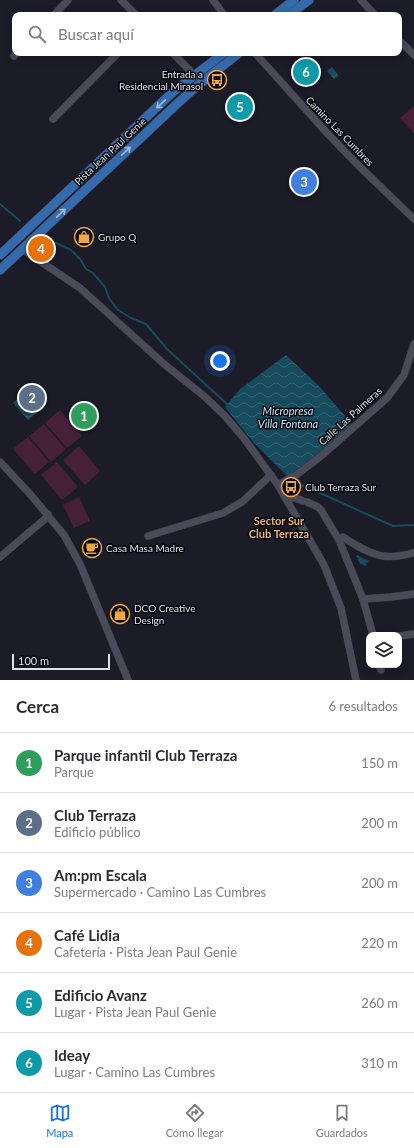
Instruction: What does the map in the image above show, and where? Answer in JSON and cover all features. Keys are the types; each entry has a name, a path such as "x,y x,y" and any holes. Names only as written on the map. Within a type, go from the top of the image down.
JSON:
{"main road":[{"path":"279,12 294,0"},
{"path":"284,12 294,0"},
{"path":"293,12 309,0"},
{"name":"Pista Jean Paul Genie","path":"0,255 169,96 220,56"},
{"path":"197,86 207,74 230,56"},
{"name":"Pista Jean Paul Genie","path":"0,270 197,86 235,56"},
{"path":"0,255 14,249 22,249 20,245 23,240 46,218 58,201"}],"street":[{"path":"57,12 68,0"},
{"path":"121,0 133,12"},
{"path":"213,0 222,12"},
{"path":"361,0 372,12"},
{"path":"402,43 414,54"},
{"path":"53,119 115,56"},
{"path":"176,56 194,75"},
{"name":"Camino Las Cumbres","path":"258,56 326,133 414,220"},
{"path":"22,249 80,288 164,364 204,396 224,415 243,437 278,485 324,565 342,608 356,680"},
{"name":"Calle Las Palmeras","path":"278,485 296,475 321,456 387,398 404,375 414,344"},
{"path":"0,462 48,514 64,535 80,564 128,680"},
{"path":"148,536 223,513 242,502 271,475"},
{"path":"288,501 293,497 318,507 321,510 339,540 363,599 372,632"},
{"path":"0,557 45,519 48,514"},
{"path":"339,540 343,537 364,549 383,556 400,556 414,553"},
{"path":"363,599 414,594"},
{"path":"402,636 414,634"}],"shaded area":[{"path":"414,106 414,133 400,118"},
{"path":"60,410 82,436 67,448 45,423"},
{"path":"44,424 66,449 51,462 29,436"},
{"path":"28,437 49,462 35,474 13,449"},
{"path":"79,446 100,471 85,485 63,460"},
{"path":"57,462 78,487 62,500 41,475"},
{"path":"79,497 90,521 74,528 63,505"}],"water":[{"path":"332,67 339,76 334,79 327,71"},
{"name":"Micropresa Villa Fontana","path":"286,355 319,386 352,424 313,458 287,476 253,442 225,407 240,389"},
{"path":"29,390 44,407 28,420 13,403"},
{"path":"357,555 369,561 365,563 367,565 364,566 363,564 359,564 358,558 356,557"}],"waterway":[{"path":"0,204 20,221"},
{"path":"44,242 56,243 71,250 80,259 86,269 93,273 105,287 109,298 118,310 131,318 146,324 167,349 228,405"},
{"path":"297,477 301,485 393,526 414,525"}],"place":[{"name":"Ideay","path":"306,72"},
{"name":"Entrada a Residencial Mirasol","path":"217,80"},
{"name":"Edificio Avanz","path":"240,107"},
{"name":"Am:pm Escala","path":"304,182"},
{"name":"Grupo Q","path":"84,237"},
{"name":"Café Lidia","path":"41,249"},
{"name":"Club Terraza","path":"32,398"},
{"name":"Parque infantil Club Terraza","path":"84,416"},
{"name":"Club Terraza Sur","path":"291,487"},
{"name":"Casa Masa Madre","path":"92,548"},
{"name":"DCO Creative Design","path":"120,614"}],"district":[{"name":"Sector Sur Club Terraza","path":"279,526"}]}
